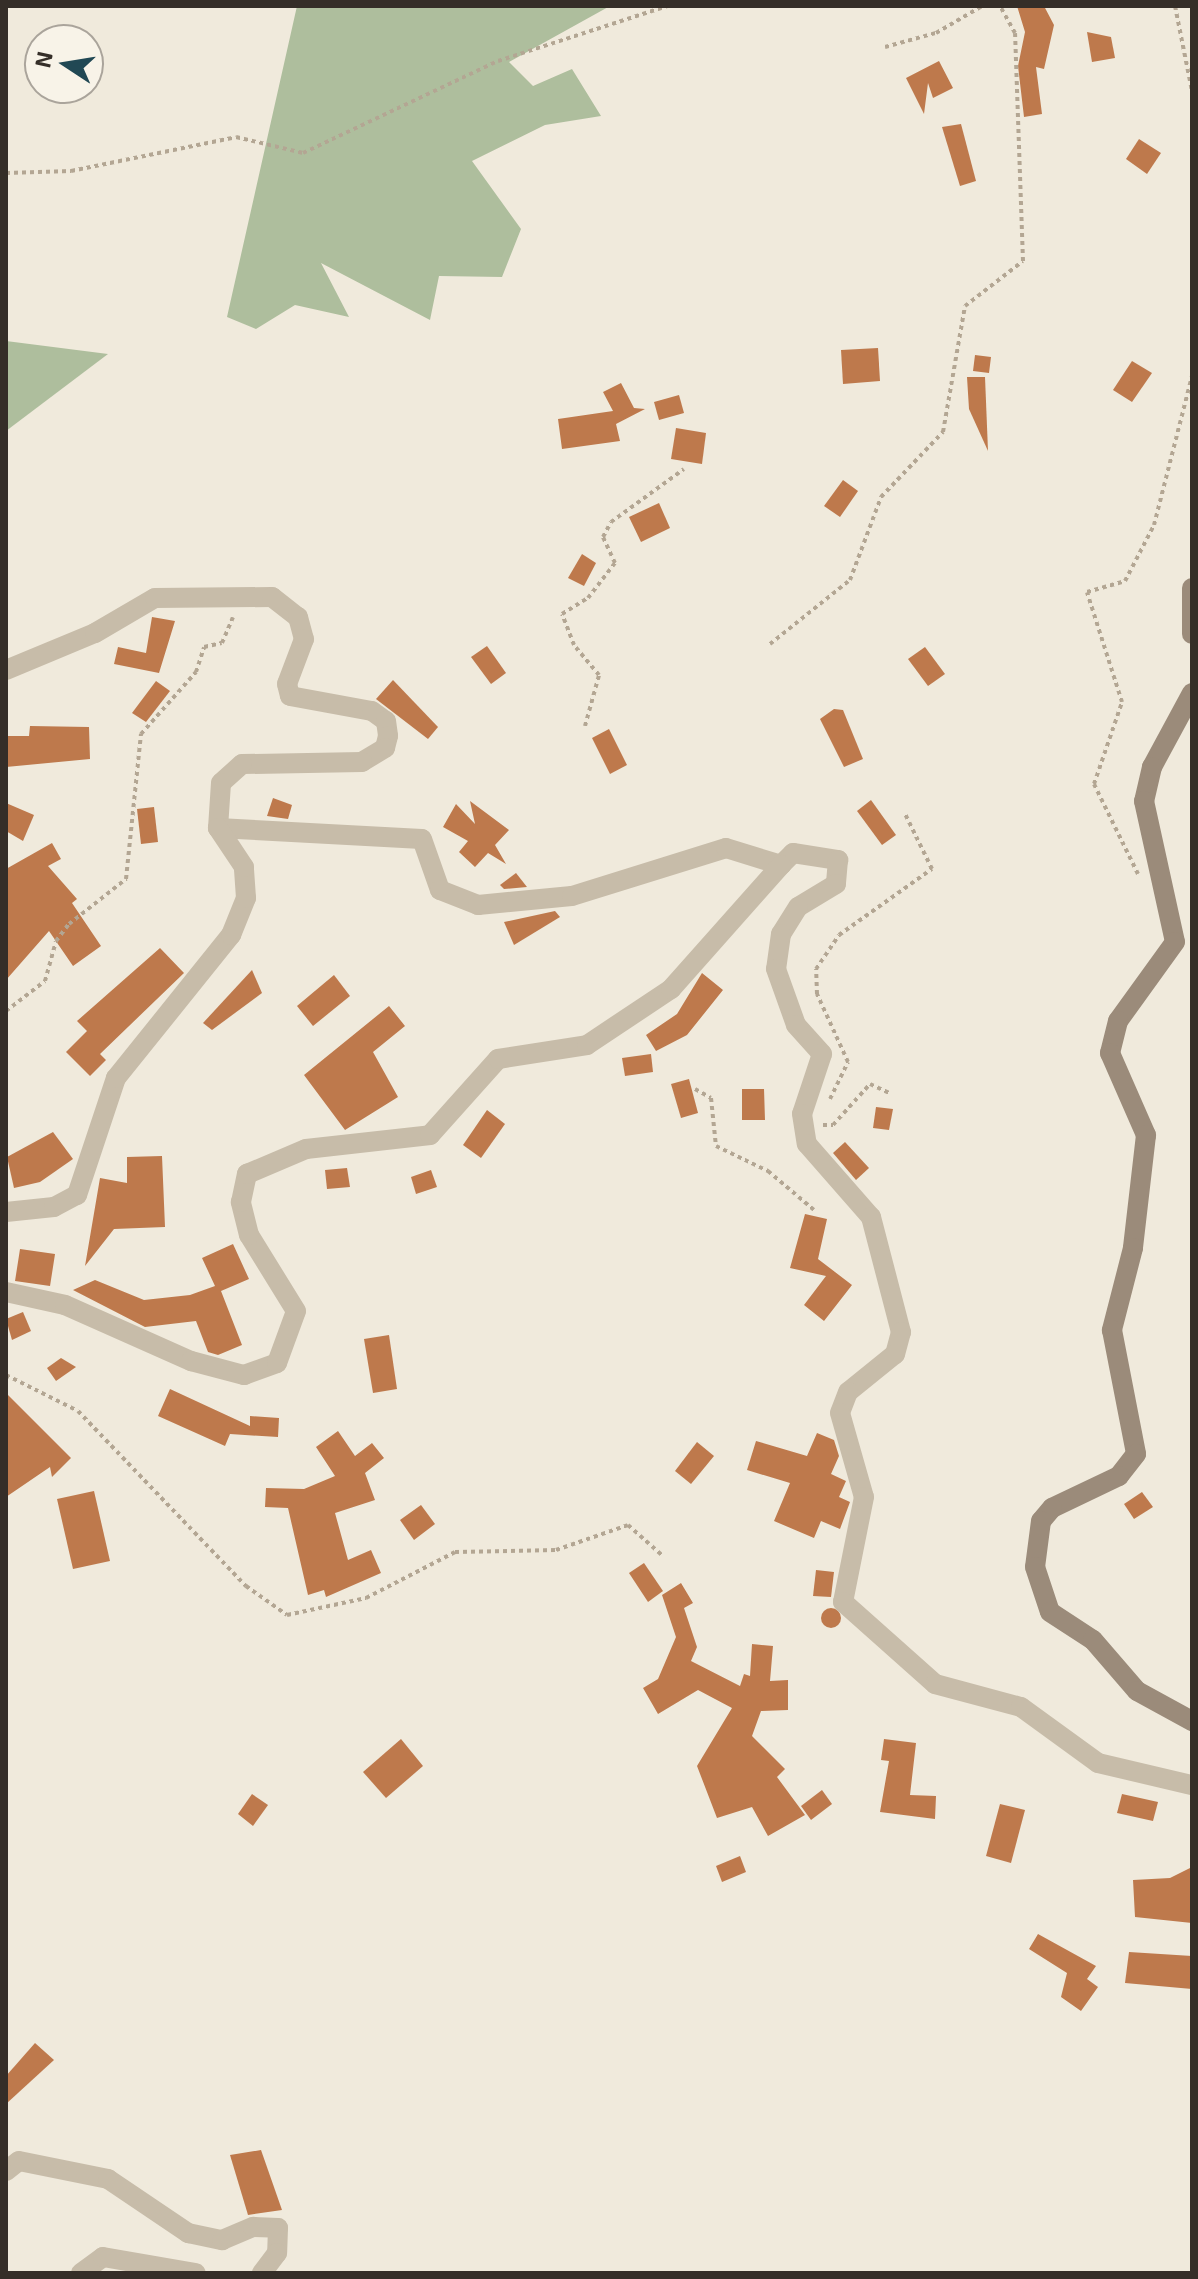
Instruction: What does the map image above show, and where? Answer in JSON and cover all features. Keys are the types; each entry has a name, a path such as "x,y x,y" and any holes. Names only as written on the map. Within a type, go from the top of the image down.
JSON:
{"main road":[{"path":"1192,588 1192,634"},
{"path":"1192,693 1152,767 1144,801 1175,942 1118,1021 1110,1053 1146,1135 1133,1248 1112,1330 1136,1454 1119,1476 1052,1508 1039,1531 1035,1567 1050,1612 1093,1640 1137,1691 1192,1721"}],"street":[{"path":"6,670 95,633 155,598 272,597 298,617 304,639 287,684 290,696 372,711 386,721 388,736 385,748 362,762 242,764 221,783 218,828 244,867 246,898 231,935 116,1078 77,1195 54,1207 6,1212"},
{"path":"218,828 422,839 440,890 478,905 572,896 726,848 781,865"},
{"path":"6,1292 65,1305 191,1361 244,1375 277,1363 296,1311 249,1235 241,1202 247,1174 306,1149 430,1135 498,1059 587,1045 671,989 793,853 823,852 842,869 836,884 798,907 781,934 776,969 796,1025 822,1054 802,1114 807,1144 871,1217 901,1332 895,1354 848,1392 840,1413 864,1497 843,1602 935,1684 1021,1707 1098,1763 1192,1785"},
{"path":"6,2171 19,2161 108,2179 188,2233 222,2240 253,2227 278,2228 277,2253 262,2273"},
{"path":"81,2273 103,2257 196,2273"}],"path":[{"path":"6,173 71,171 236,137 303,153 498,61 667,6"},
{"path":"885,47 936,33 982,6"},
{"path":"770,644 850,580 881,497 943,432 965,306 1023,261 1015,33 1000,6"},
{"path":"1175,6 1192,91"},
{"path":"1143,888 1094,784 1122,702 1087,592 1125,581 1154,525 1192,376"},
{"path":"585,726 599,675 574,645 562,614 588,598 615,563 603,537 611,522 684,469"},
{"path":"6,1011 45,981 56,941 69,924 126,879 141,734 196,672 204,647 222,643 235,595"},
{"path":"827,1103 848,1062 817,994 816,969 839,935 932,869 905,814"},
{"path":"820,1113 812,1123 833,1125 863,1088 889,1093"},
{"path":"695,1089 711,1098 716,1146 768,1171 814,1210"},
{"path":"6,1375 78,1411 246,1586 287,1615 366,1598 455,1552 556,1550 628,1525 663,1556"}],"green space":[{"path":"297,6 610,6 509,62 533,86 572,69 601,116 545,125 472,161 521,229 502,277 439,276 430,320 321,263 349,317 295,305 256,329 227,317"},
{"path":"6,341 108,354 6,431"}],"building":[{"path":"1017,6 1044,6 1054,25 1044,69 1036,67 1042,114 1024,117 1018,66 1025,32"},
{"path":"1087,32 1111,37 1115,58 1092,62"},
{"path":"939,61 953,88 933,98 928,83 924,114 906,78"},
{"path":"961,124 976,181 960,186 942,127"},
{"path":"1139,139 1161,153 1147,174 1126,159"},
{"path":"878,348 880,381 843,384 841,350"},
{"path":"975,355 991,357 989,373 973,371"},
{"path":"1132,361 1152,373 1132,402 1113,390"},
{"path":"967,377 985,377 988,451 969,409"},
{"path":"621,383 634,408 645,409 616,424 620,441 562,449 558,419 613,411 603,392"},
{"path":"679,395 684,413 659,420 654,402"},
{"path":"676,428 706,433 702,464 671,459"},
{"path":"843,480 858,491 840,517 824,506"},
{"path":"659,503 670,528 641,542 629,517"},
{"path":"582,554 596,563 584,586 568,578"},
{"path":"152,617 175,621 159,673 114,664 118,647 146,653"},
{"path":"487,646 506,673 491,684 471,657"},
{"path":"925,647 945,674 928,686 908,659"},
{"path":"393,680 438,727 428,739 376,699"},
{"path":"156,681 170,691 146,722 132,713"},
{"path":"834,709 843,710 863,759 844,767 820,719"},
{"path":"30,726 89,727 90,759 6,767 6,736 29,736"},
{"path":"609,729 627,765 610,774 592,738"},
{"path":"273,798 292,805 288,819 267,816"},
{"path":"871,800 896,835 882,845 857,811"},
{"path":"470,801 509,830 495,845 506,864 488,853 475,867 459,852 468,841 443,827 456,804 475,824"},
{"path":"6,803 34,815 23,841 6,831"},
{"path":"154,807 158,842 141,844 137,809"},
{"path":"52,843 61,859 48,866 77,899 72,903 101,946 73,966 49,931 6,980 6,869"},
{"path":"516,873 527,887 504,889 500,885"},
{"path":"555,911 560,917 514,945 504,922"},
{"path":"160,948 184,973 100,1054 106,1060 90,1076 66,1052 87,1031 77,1021"},
{"path":"252,970 262,993 212,1030 203,1023"},
{"path":"702,973 723,990 687,1035 656,1051 646,1035 677,1014"},
{"path":"334,975 350,996 313,1026 297,1006"},
{"path":"389,1006 405,1026 373,1052 398,1097 345,1130 304,1075"},
{"path":"651,1054 653,1072 625,1076 622,1058"},
{"path":"689,1079 698,1113 681,1118 671,1084"},
{"path":"742,1089 764,1089 765,1120 742,1120"},
{"path":"876,1107 893,1109 889,1130 873,1128"},
{"path":"487,1110 505,1124 481,1158 463,1145"},
{"path":"53,1132 73,1159 40,1182 14,1188 7,1157"},
{"path":"845,1142 869,1168 856,1180 833,1153"},
{"path":"162,1156 165,1227 114,1229 85,1266 100,1178 127,1183 127,1157"},
{"path":"347,1168 350,1187 327,1189 325,1170"},
{"path":"431,1170 437,1187 416,1194 411,1177"},
{"path":"805,1214 827,1219 818,1259 852,1285 824,1321 804,1305 826,1276 790,1268"},
{"path":"233,1244 249,1279 221,1291 242,1345 218,1355 208,1352 196,1321 145,1327 73,1290 95,1280 144,1300 190,1295 215,1286 202,1258"},
{"path":"20,1249 55,1254 50,1286 15,1281"},
{"path":"23,1312 31,1331 12,1340 6,1319"},
{"path":"389,1335 397,1389 373,1393 364,1339"},
{"path":"61,1358 76,1367 56,1381 47,1368"},
{"path":"170,1389 250,1426 250,1416 279,1418 278,1437 230,1434 225,1446 158,1416"},
{"path":"6,1393 71,1458 52,1477 50,1467 6,1497"},
{"path":"338,1431 355,1456 372,1443 384,1458 365,1473 375,1500 335,1513 348,1560 371,1550 381,1573 326,1597 324,1590 308,1595 288,1508 265,1507 266,1488 304,1489 335,1476 316,1447"},
{"path":"817,1433 834,1440 839,1456 831,1474 846,1481 839,1497 850,1502 840,1529 821,1521 814,1538 774,1521 790,1483 747,1470 756,1441 807,1456"},
{"path":"697,1442 714,1456 691,1484 675,1471"},
{"path":"94,1491 110,1561 73,1569 57,1499"},
{"path":"1142,1492 1153,1507 1134,1519 1124,1504"},
{"path":"421,1505 435,1524 414,1540 400,1520"},
{"path":"644,1563 663,1591 648,1602 629,1573"},
{"path":"816,1570 834,1572 831,1597 813,1596"},
{"path":"681,1583 693,1603 684,1608 697,1647 691,1661 740,1686 744,1674 750,1676 752,1644 773,1646 770,1681 788,1680 788,1710 761,1711 752,1736 785,1769 777,1777 805,1815 768,1836 752,1807 717,1818 697,1766 732,1708 698,1690 658,1714 643,1688 658,1679 676,1637 662,1595"},
{"path":"831,1608 838,1611 841,1618 838,1625 831,1628 824,1625 821,1618 824,1611"},
{"path":"401,1739 423,1766 386,1798 363,1772"},
{"path":"884,1739 916,1743 910,1795 936,1796 935,1819 880,1812 889,1761 881,1760"},
{"path":"822,1790 832,1804 811,1820 801,1806"},
{"path":"252,1794 268,1805 253,1826 238,1814"},
{"path":"1122,1794 1158,1802 1153,1821 1117,1813"},
{"path":"1000,1804 1025,1810 1011,1863 986,1856"},
{"path":"740,1856 746,1872 722,1882 716,1866"},
{"path":"1192,1867 1192,1923 1135,1917 1133,1880 1170,1878"},
{"path":"1038,1934 1096,1966 1087,1979 1098,1987 1081,2011 1061,1997 1067,1973 1029,1949"},
{"path":"1129,1952 1192,1956 1192,1989 1125,1983"},
{"path":"35,2043 54,2060 6,2104 6,2076"},
{"path":"261,2150 282,2210 248,2215 230,2155"}]}
